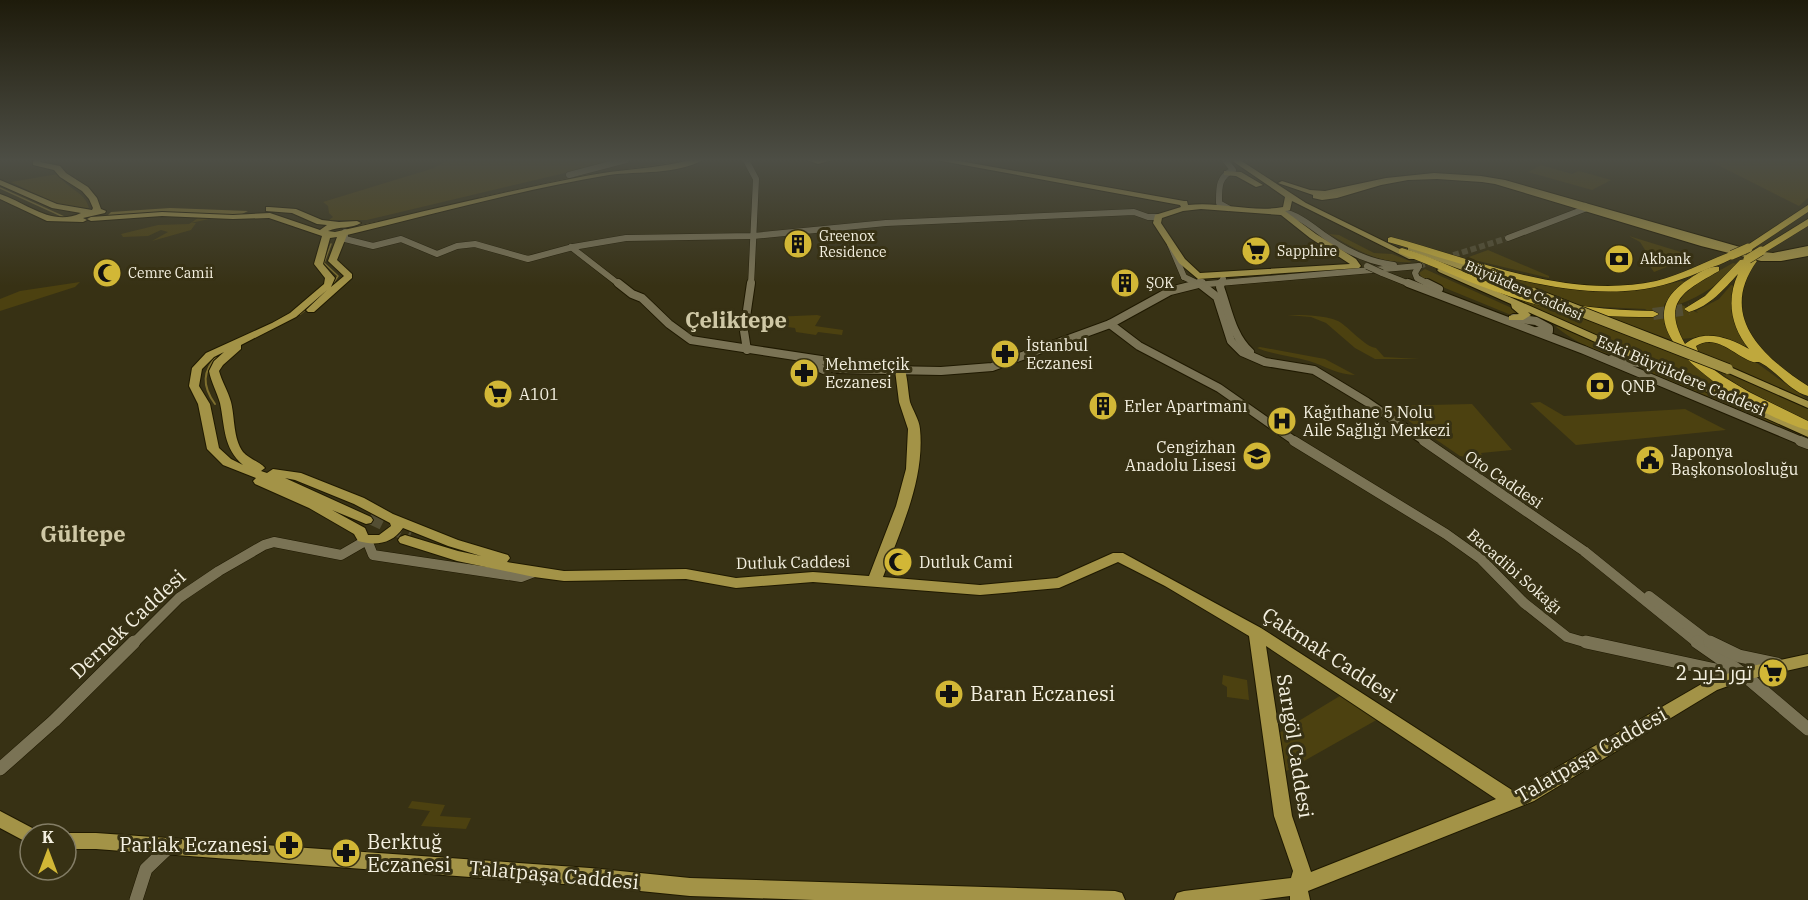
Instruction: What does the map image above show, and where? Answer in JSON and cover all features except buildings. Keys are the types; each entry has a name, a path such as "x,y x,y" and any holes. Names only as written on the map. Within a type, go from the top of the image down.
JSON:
{"highway":[{"path":"1689,309 1709,298 1749,256 1808,208"},
{"path":"1387,242 1526,276 1602,289 1655,284 1734,255 1749,256 1808,222"},
{"path":"1387,242 1513,295 1541,303 1586,311 1653,314"},
{"path":"1734,255 1675,298 1669,308 1671,329 1686,352 1739,392 1808,426"},
{"path":"1749,256 1740,280 1735,308 1739,327 1758,353 1808,393"},
{"path":"1697,362 1690,345 1694,342 1707,340 1725,343 1748,353 1808,393"}],"main road":[{"path":"13,202 50,219 79,220 94,213 165,206 293,211 344,229 468,202"},
{"path":"46,202 68,210 94,213 233,217 270,215 326,235 454,202"},
{"path":"94,213 97,208 95,202"},
{"path":"1165,202 1184,206 1316,211"},
{"path":"1285,211 1287,202"},
{"name":"Büyükdere Caddesi","path":"1300,202 1477,285 1808,433"},
{"name":"Büyükdere Caddesi","path":"1314,202 1387,242 1533,293 1728,369 1808,405"},
{"path":"1326,202 1328,210"},
{"path":"1567,202 1761,258 1780,258 1808,251"},
{"path":"1184,206 1158,217 1156,223 1190,270 1205,277 1356,266 1353,261 1320,241 1285,211"},
{"path":"344,229 332,261 349,276 298,316 236,348 218,363 214,371 225,405 231,444 245,462 343,503 380,539 392,534 398,526 392,518"},
{"path":"326,235 318,264 330,278 328,285 298,316 210,355 197,368 194,386 204,404 213,450 227,462 246,471 256,480 366,527"},
{"path":"1477,285 1522,310 1526,315 1523,318 1512,318"},
{"path":"875,580 904,509 911,475 914,428 904,399 905,389 900,370"},
{"path":"272,472 297,476 360,501 392,518 453,543 519,565"},
{"path":"366,527 371,521 392,518"},
{"name":"Dutluk Caddesi","path":"571,574 519,565 408,538 433,550 534,572 571,574 686,574 736,583 813,577 875,580 980,590 1059,583 1118,556"},
{"name":"Çakmak Caddesi","path":"1118,556 1256,632 1345,686 1513,801"},
{"name":"Sarıgöl Caddesi","path":"1256,632 1283,816 1302,870 1298,895"},
{"name":"Talatpaşa Caddesi","path":"1298,895 1528,795 1711,686 1738,676 1808,660"},
{"path":"0,819 18,829"},
{"name":"Talatpaşa Caddesi","path":"78,842 170,846 590,877 690,887 1115,900"},
{"path":"1184,900 1266,894 1284,890 1298,895"}],"street":[{"path":"747,350 745,316 750,300 755,202"},
{"path":"1184,206 1219,203 1228,208"},
{"path":"1506,237 1585,207"},
{"path":"1285,211 1346,249 1376,262 1417,265"},
{"name":"Eski Büyükdere Caddesi","path":"1285,211 1326,242 1367,266 1396,279 1584,350 1808,444"},
{"path":"344,229 345,239 369,246 401,239 437,254 456,246 475,244 528,259 571,247 626,238 753,236 886,223 1134,212 1148,217 1158,217"},
{"path":"1170,244 1185,277 1198,283 1225,308"},
{"path":"571,247 632,294 642,298 669,324 691,340 821,360 838,367"},
{"path":"1376,262 1381,272"},
{"path":"764,352 811,364 817,368 941,371 992,367 1110,324 1170,291 1198,283 1223,279 1381,272 1417,265"},
{"path":"1417,265 1414,273 1425,283 1512,318 1547,325 1584,350"},
{"path":"1223,279 1361,275 1396,279"},
{"path":"1170,291 1185,277"},
{"name":"Oto Caddesi","path":"1223,279 1220,287 1231,341 1242,352 1265,362 1307,368 1323,374 1588,548 1703,639 1739,658 1780,665"},
{"name":"Bacadibi Sokağı","path":"1110,324 1139,346 1219,388 1323,460 1365,483 1446,534 1481,559 1524,603 1567,637 1738,676"},
{"path":"1531,331 1548,331 1547,325"},
{"path":"811,364 821,360"},
{"path":"1607,360 1632,361 1662,368"},
{"name":"Oto Caddesi","path":"1420,437 1584,551 1738,676"},
{"name":"Dutluk Caddesi","path":"366,527 373,555 521,577 534,572"},
{"name":"Dernek Caddesi","path":"0,769 86,690 179,598 219,571 264,545 281,542 341,555 366,527"},
{"path":"1738,676 1808,729"},
{"path":"136,900 146,869 170,846"}],"shaded area":[{"path":"53,202 87,202 89,208 63,207"},
{"path":"323,202 443,202 367,220 329,220 333,217 329,213 328,206"},
{"path":"1791,202 1804,202 1799,206"},
{"path":"170,208 248,211 240,215 160,212 107,216 111,212"},
{"path":"198,218 209,219 191,223 196,223 191,230 152,241 168,232 161,230 148,236 123,237 121,234 158,225 189,224"},
{"path":"1329,234 1339,235 1374,253 1392,254 1412,262 1379,258"},
{"path":"1629,236 1684,253 1687,259 1654,272 1643,256 1649,256 1640,242"},
{"path":"1488,250 1549,276 1549,278 1466,258"},
{"path":"1733,263 1737,264 1718,283 1680,304 1698,313 1696,311 1719,299 1731,285 1735,286 1734,319 1748,347 1709,336 1682,339 1675,321 1675,311 1679,301 1695,286"},
{"path":"1463,265 1545,282 1598,289 1652,287 1686,282 1676,289 1664,305 1664,324 1674,341 1601,314 1657,317 1645,309 1578,306"},
{"path":"1425,269 1521,314 1511,315 1423,279 1419,273"},
{"path":"80,282 75,287 0,311 0,299 20,291"},
{"path":"1477,283 1574,311 1681,353 1709,376 1776,416"},
{"path":"1287,315 1313,316 1333,319 1376,348 1384,357 1420,359 1375,359 1355,348 1326,323 1311,317"},
{"path":"821,316 815,326 843,330 842,335 818,332 816,335 796,332 795,328 772,325 773,317"},
{"path":"1556,327 1633,359 1592,349"},
{"path":"1706,342 1739,350 1808,400 1693,350 1694,344"},
{"path":"1257,348 1325,359 1355,375 1343,374 1309,361"},
{"path":"1627,363 1652,367 1781,425 1777,428 1627,367"},
{"path":"1708,364 1808,409 1808,423 1738,385"},
{"path":"1540,402 1564,416 1685,409 1726,430 1576,445 1530,403"},
{"path":"1472,404 1512,450 1481,453 1483,457 1460,456 1387,406"},
{"path":"1223,675 1247,680 1249,700 1227,697 1227,687 1222,684"},
{"path":"1348,691 1380,718 1281,774 1274,736"},
{"path":"412,801 445,805 440,816 471,818 466,829 421,826 430,811 408,808"}],"waterway":[{"path":"31,202 64,217"},
{"path":"355,227 378,222"},
{"path":"331,244 324,263 338,276 332,285"},
{"path":"329,288 333,283"},
{"path":"300,314 312,304"},
{"path":"215,404 208,391 206,379 209,367 218,355"}],"tunnel":[{"path":"1419,266 1508,238"},
{"path":"1653,314 1689,309"},
{"path":"370,517 410,536"}],"place":[{"name":"Greenox Residence","path":"798,244"},
{"name":"Sapphire","path":"1256,251"},
{"name":"Akbank","path":"1619,259"},
{"name":"Cemre Camii","path":"107,273"},
{"name":"ŞOK","path":"1125,283"},
{"name":"İstanbul Eczanesi","path":"1005,354"},
{"name":"Mehmetçik Eczanesi","path":"804,373"},
{"name":"QNB","path":"1600,386"},
{"name":"A101","path":"498,394"},
{"name":"Erler Apartmanı","path":"1103,406"},
{"name":"Kağıthane 5 Nolu Aile Sağlığı Merkezi","path":"1282,421"},
{"name":"Cengizhan Anadolu Lisesi","path":"1257,456"},
{"name":"Japonya Başkonsolosluğu","path":"1650,460"},
{"name":"Dutluk Cami","path":"898,562"},
{"name":"تور خرید 2","path":"1773,673"},
{"name":"Baran Eczanesi","path":"949,694"},
{"name":"Parlak Eczanesi","path":"289,845"},
{"name":"Berktuğ Eczanesi","path":"346,853"}],"district":[{"name":"Çeliktepe","path":"736,320"},
{"name":"Gültepe","path":"83,534"}]}
